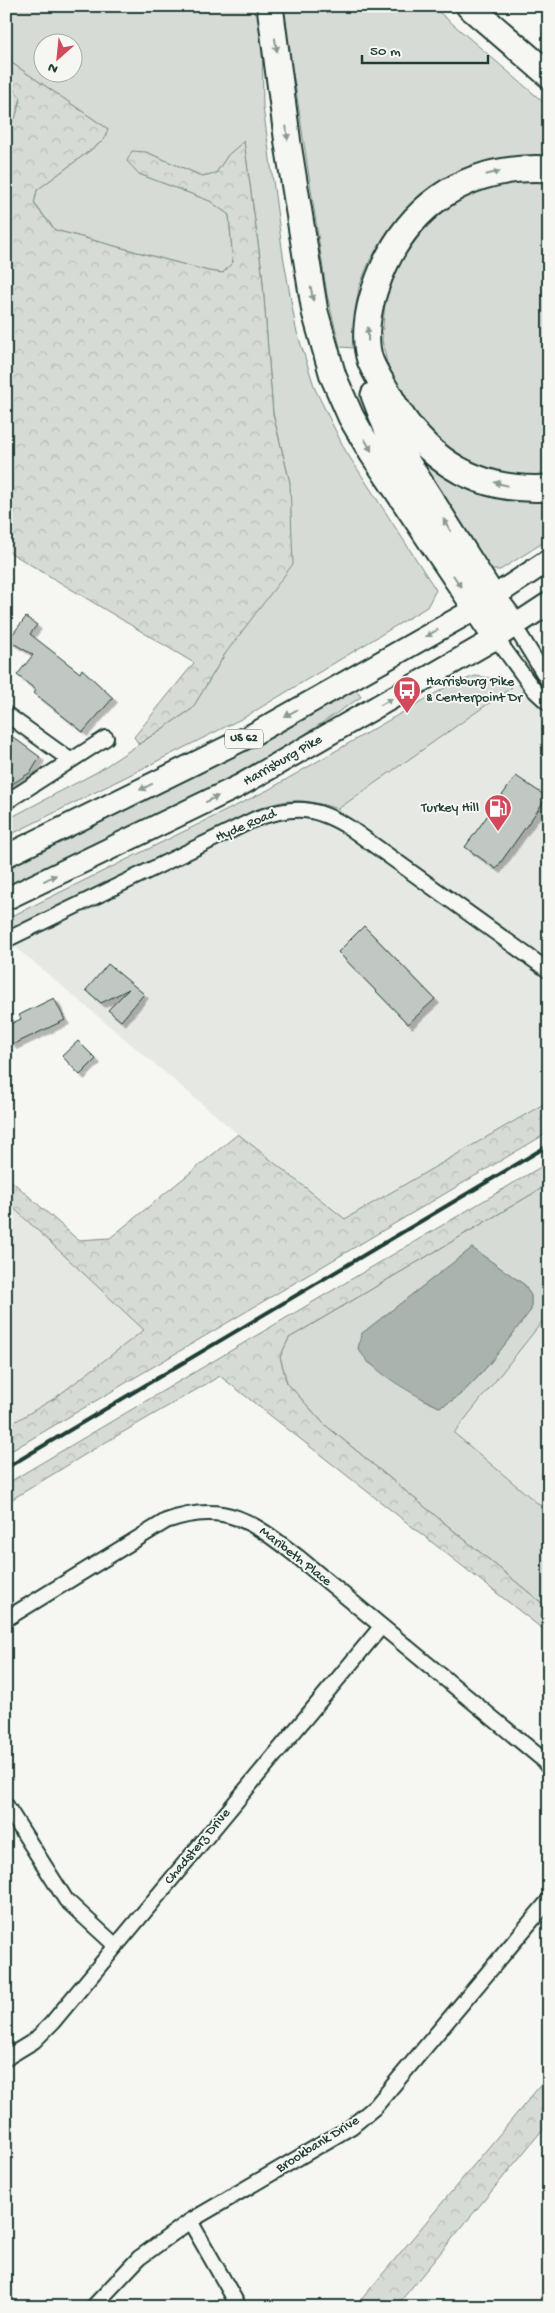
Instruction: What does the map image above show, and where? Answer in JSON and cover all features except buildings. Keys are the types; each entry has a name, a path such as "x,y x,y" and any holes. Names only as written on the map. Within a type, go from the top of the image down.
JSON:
{"highway":[{"path":"270,6 282,85 288,144 315,312 333,376 351,417 372,453 505,632"},
{"path":"469,6 549,75"},
{"path":"484,602 390,434 375,400 370,380 367,334 369,306 380,272 397,239 419,213 448,191 480,176 514,168 549,169"},
{"path":"370,360 398,413 414,435 433,454 457,470 482,480 523,490 549,488"}],"main road":[{"name":"US 62","path":"6,856 252,735 484,602 549,560"},
{"name":"Harrisburg Pike","path":"6,899 239,786 505,632 549,603"}],"street":[{"path":"505,632 549,682"},
{"path":"505,632 534,690 549,704"},
{"path":"6,714 70,760"},
{"path":"6,802 106,738"},
{"name":"Hyde Road","path":"6,940 255,819 286,810 300,809 324,814 350,828 549,970"},
{"name":"Maribeth Place","path":"6,1619 166,1522 185,1515 206,1513 245,1520 262,1530 381,1627 541,1758 549,1768"},
{"name":"Chadsterz Drive","path":"6,2058 34,2041 52,2023 381,1627"},
{"path":"6,1805 66,1900 116,1946"},
{"name":"Brookbank Drive","path":"93,2307 139,2258 190,2221 351,2127 375,2107 549,1900"},
{"path":"190,2221 239,2307"}],"shaded area":[{"path":"549,667 549,1101 345,1220 238,1134 6,939 6,932 263,807 283,800 313,801 338,809 512,687"},
{"path":"6,1201 144,1330 55,1398 6,1427"},
{"path":"472,1248 525,1285 531,1296 531,1310 476,1379 450,1402 439,1407 406,1390 374,1367 358,1349 361,1334"},
{"path":"549,1313 549,1513 454,1433"}],"green space":[{"path":"6,6 255,6 262,32 263,107 283,255 296,329 315,389 345,450 436,590 427,607 245,717 6,837 6,820 97,772 192,709 225,654 290,483 273,414 262,272 244,142 228,155 216,173 202,176 146,152 139,174 210,201 229,215 233,262 223,273 208,271 55,230 34,203 37,190 104,140 108,129 40,82 82,82 82,32 32,32 32,77 6,59"},
{"path":"278,6 432,6 549,107 549,163 410,207 387,232 370,260 359,287 355,313 355,348 340,347 327,295 295,84"},
{"path":"6,59 32,77 32,82 40,82 108,129 104,140 37,190 34,204 55,230 208,271 223,273 233,262 229,215 210,201 139,174 127,161 132,151 146,152 202,176 216,173 228,155 244,141 262,272 273,414 290,483 293,564 225,654 192,709 139,744 134,737 194,663 6,550 6,128 15,119 21,98 6,80"},
{"path":"6,80 21,98 15,119 6,128"},
{"path":"536,180 549,182 549,478 498,475 463,461 434,441 391,382 382,340 385,299 402,259 425,228 450,206 474,192 502,184"},
{"path":"428,462 549,498 549,539 500,570 491,570 422,466"},
{"path":"475,676 499,679 512,687 338,809 318,803 300,801 283,802 263,807 6,932 6,919 268,790 448,686"},
{"path":"356,690 361,697 266,760 6,888 6,868 258,744"},
{"path":"549,1101 549,1132 6,1454 6,1427 55,1398 144,1330 6,1201 6,1176 78,1240 110,1238 238,1134 345,1219"},
{"path":"549,1162 549,1184 289,1338 280,1357 287,1383 324,1424 549,1609 549,1634 220,1376 94,1449 6,1503 6,1484"},
{"path":"549,1184 549,1313 454,1433 549,1513 549,1609 324,1424 287,1383 280,1357 289,1338","holes":["472,1248 525,1285 531,1296 531,1310 476,1380 450,1402 439,1407 426,1401 366,1361 361,1334"]},
{"path":"549,2075 549,2122 397,2307 355,2307"}],"railway":[{"path":"6,1468 549,1145"}],"place":[{"name":"Harrisburg Pike & Centerpoint Dr","path":"407,714"},
{"name":"Turkey Hill","path":"498,832"}]}
